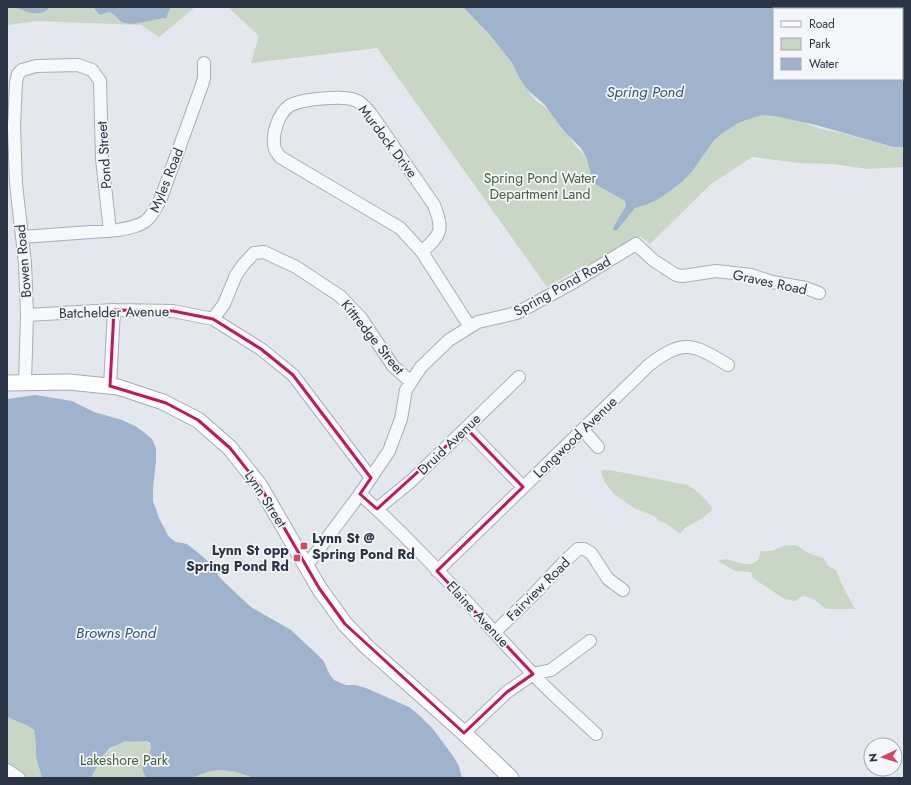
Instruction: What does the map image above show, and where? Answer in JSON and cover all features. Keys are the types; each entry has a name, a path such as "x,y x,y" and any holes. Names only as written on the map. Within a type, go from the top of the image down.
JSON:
{"main road":[{"name":"Lynn Street","path":"7,382 69,382 118,387 166,403 198,420 230,448 260,486 319,588 349,628 367,647 464,733 511,778"}],"street":[{"name":"Myles Road","path":"22,237 132,228 141,225 152,216 161,198 202,85 204,78 204,63"},
{"name":"Pond Street","path":"22,70 36,66 78,65 92,70 98,79 101,87 102,158 110,231"},
{"name":"Bowen Road","path":"22,70 18,74 14,96 14,127 16,184 25,263 27,315 25,382"},
{"name":"Murdock Drive","path":"422,252 437,238 439,232 438,215 434,205 365,106 356,100 343,98 305,100 288,107 283,111 274,137 276,150 280,157 400,228 422,252 470,327"},
{"name":"Graves Road","path":"636,244 654,260 676,275 683,276 716,271 751,275 780,284 806,288 819,293"},
{"name":"Spring Pond Road","path":"307,565 360,494 389,451 400,419 406,390 421,367 449,340 478,322 517,313 574,282 636,244"},
{"name":"Kittredge Street","path":"213,319 224,304 236,275 243,265 254,253 264,252 296,267 340,296 361,318 393,366 411,382"},
{"name":"Batchelder Avenue","path":"27,315 114,310 173,311 213,319 261,349 293,375 371,478"},
{"path":"110,386 114,310"},
{"name":"Longwood Avenue","path":"437,571 649,365 662,355 678,347 694,347 728,365"},
{"name":"Druid Avenue","path":"377,509 411,481 519,377"},
{"path":"466,428 523,487"},
{"path":"583,430 598,447"},
{"name":"Elaine Avenue","path":"360,494 377,509 437,571 533,674 596,734"},
{"name":"Fairview Road","path":"495,632 578,549 584,549 590,553 608,579 623,590"},
{"path":"464,733 508,692 533,674 551,670 590,641"},
{"path":"7,770 19,778"}],"highlighted area":[{"path":"114,310 173,311 213,319 261,349 293,375 371,478 360,494 377,509 466,428 523,487 437,571 533,674 507,692 464,733 345,624 319,588 260,486 230,448 198,420 166,403 110,386"}],"green space":[{"path":"7,7 195,7 159,37 141,25 37,21 7,25"},
{"name":"Spring Pond Water Department Land","path":"228,7 468,7 486,31 508,56 513,67 523,79 534,99 555,115 575,145 589,161 720,124 768,114 794,119 821,129 892,147 898,147 904,144 904,167 868,169 833,164 799,163 752,157 711,184 650,244 640,236 625,251 581,267 547,287 377,48 251,63 259,36"},
{"path":"872,7 904,7 904,35 903,8"},
{"path":"603,470 688,485 706,500 712,510 704,517 685,528 680,534 654,516 634,508 613,493 602,476 601,471"},
{"path":"795,545 808,553 823,558 828,566 836,570 855,609 826,609 813,599 805,596 795,601 784,599 753,578 751,572 735,571 718,561 725,559 745,564 752,564 758,560 761,551 772,551 783,546"},
{"name":"Lakeshore Park","path":"7,717 34,730 36,757 42,778 26,778 7,765"},
{"name":"Lakeshore Park","path":"126,741 146,741 149,744 151,750 142,764 146,778 91,778 104,755 113,747"},
{"name":"Lakeshore Park","path":"220,770 236,772 254,778 192,778 207,772"}],"water":[{"path":"15,7 51,7 43,12 36,13"},
{"path":"93,7 171,7 166,18 132,24 122,22 110,12 101,15"},
{"name":"Spring Pond","path":"463,7 861,7 862,8 773,8 773,80 903,80 903,36 904,147 893,147 816,125 775,116 762,115 740,122 724,132 714,140 693,170 682,182 660,198 635,208 617,230 613,230 626,206 625,201 595,184 587,159 581,148 564,131 544,104 523,84 510,60 489,34"},
{"name":"Browns Pond","path":"35,395 72,401 94,412 122,420 135,426 152,439 156,448 153,501 159,518 169,537 176,542 187,544 202,556 210,563 221,579 251,607 291,630 323,660 334,680 346,685 355,685 366,688 409,707 420,716 433,729 453,756 459,766 462,778 254,778 236,772 220,770 207,772 192,778 146,778 143,766 150,752 150,743 146,741 126,741 110,748 102,757 91,778 42,778 36,757 34,730 7,717 7,399"}],"place":[{"name":"Lynn St @ Spring Pond Rd","path":"304,546"},
{"name":"Lynn St opp Spring Pond Rd","path":"297,558"}]}
